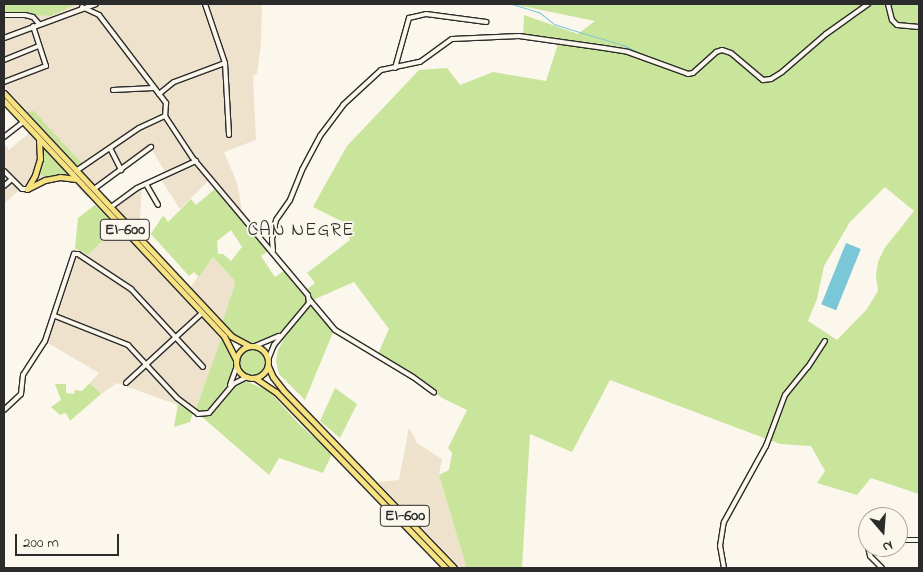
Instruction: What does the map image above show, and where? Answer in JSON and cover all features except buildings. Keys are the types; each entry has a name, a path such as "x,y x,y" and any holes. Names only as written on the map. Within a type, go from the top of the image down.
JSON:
{"main road":[{"name":"EI-600","path":"4,93 231,336 265,352 272,377 283,390 454,568"},
{"name":"EI-600","path":"4,101 227,339 240,373 247,377 255,378 276,392 446,568"},
{"path":"27,189 37,169 41,153 38,137"},
{"path":"37,169 39,176 44,180"},
{"path":"27,189 44,180 64,176 78,180"},
{"path":"237,363 241,351 253,346"},
{"path":"255,378 263,374 268,363"}],"street":[{"path":"4,38 81,6 96,4"},
{"path":"205,4 225,63 229,135"},
{"path":"273,251 272,239 276,220 290,200 302,170 320,136 350,97 381,70 420,62 452,39 519,36 628,52 688,74 693,72 716,52 722,50 731,53 757,76 767,80 782,72 826,34 868,4"},
{"path":"888,4 892,20 897,25 919,27"},
{"path":"81,6 99,15 166,103 165,116 196,161 266,247 273,251 335,330 413,376 434,392"},
{"path":"395,68 409,18 426,14 486,22"},
{"path":"4,16 25,15 33,17 39,24"},
{"path":"4,82 46,66 33,26"},
{"path":"4,60 39,46"},
{"path":"159,94 174,82 225,63"},
{"path":"113,90 154,88"},
{"path":"76,171 139,128 165,116"},
{"path":"4,137 23,122"},
{"path":"110,148 120,170"},
{"path":"94,189 151,148"},
{"path":"111,207 146,184 196,161"},
{"path":"4,171 11,180 22,188 27,189"},
{"path":"4,186 11,180"},
{"path":"146,184 158,205"},
{"path":"4,410 21,394 23,375 45,340 55,316 70,260 74,254 78,254 131,290 203,367"},
{"path":"268,363 274,345 309,303 309,299"},
{"path":"126,383 202,313"},
{"path":"55,316 120,340 128,345 176,398 198,414 208,412 228,389 237,381 247,377"},
{"path":"253,346 285,332"},
{"path":"724,568 720,546 724,522 766,446 785,395 808,367 825,341"},
{"path":"228,389 237,363"},
{"path":"871,557 882,568"}],"shaded area":[{"path":"77,4 262,4 261,43 257,74 253,76 256,140 224,152 237,183 242,211 237,215 209,180 180,209 160,178 165,172 152,150 87,197 75,184 67,179 59,179 44,183 24,194 19,190 4,204 4,144 9,150 29,133 14,115 19,109 27,111 4,86 4,17 28,17 27,13 51,16"},
{"path":"142,188 139,233 115,206"},
{"path":"117,227 221,339 195,411 117,383 101,394 90,383 99,373 46,342 62,302 75,248 88,255"},
{"path":"212,256 234,280 235,284 222,323 190,288"},
{"path":"409,427 417,443 442,459 439,475 466,566 464,568 461,568 378,482 399,480"}],"green space":[{"path":"4,4 77,4 51,16 4,14"},
{"path":"512,4 919,4 919,494 871,478 857,495 817,483 825,471 811,446 780,444 610,380 572,452 530,434 522,568 464,568 466,566 439,475 449,470 452,453 448,448 467,410 442,398 412,374 378,354 389,329 354,282 313,300 307,289 315,283 307,273 350,240 345,223 313,207 347,146 419,70 447,68 460,85 493,72 546,81 559,41 523,36 524,15 578,34 595,21","holes":["885,187 914,211 884,249 878,262 876,275 878,291 867,309 837,340 808,321 817,299 824,266 850,222"]},
{"path":"34,111 82,163 78,166 28,112"},
{"path":"42,146 71,176 50,178 40,175"},
{"path":"216,188 268,251 261,256 275,277 285,270 307,296 306,302 290,324 269,340 257,344 249,343 235,336 222,323 235,284 234,280 213,257 199,277 194,272 189,276 151,234 162,217 164,216 168,222 191,199 196,205","holes":["231,230 242,247 231,261 223,254 218,254 217,241"]},
{"path":"95,205 117,227 88,255 75,248 78,218"},
{"path":"311,303 334,330 305,400 279,374 276,361 278,350 285,337"},
{"path":"221,339 228,348 233,360 230,382 206,412 199,413 195,411"},
{"path":"252,349 261,353 265,362 261,371 252,375 243,371 239,362 243,353"},
{"path":"243,380 269,391 299,424 332,454 323,473 279,458 269,475 202,417 210,416 228,392"},
{"path":"90,383 101,394 70,421 66,413 60,415 51,407 61,400 55,384 66,384 66,393 74,394 75,390 82,391"},
{"path":"335,388 357,404 340,438 320,421"},
{"path":"178,404 193,413 190,422 174,427"}],"water":[{"path":"846,243 861,249 836,310 821,304"}],"waterway":[{"path":"497,4 508,4"},
{"path":"512,4 539,12 554,24 623,45 654,60"}],"district":[{"name":"CAN NEGRE","path":"301,231"}]}
